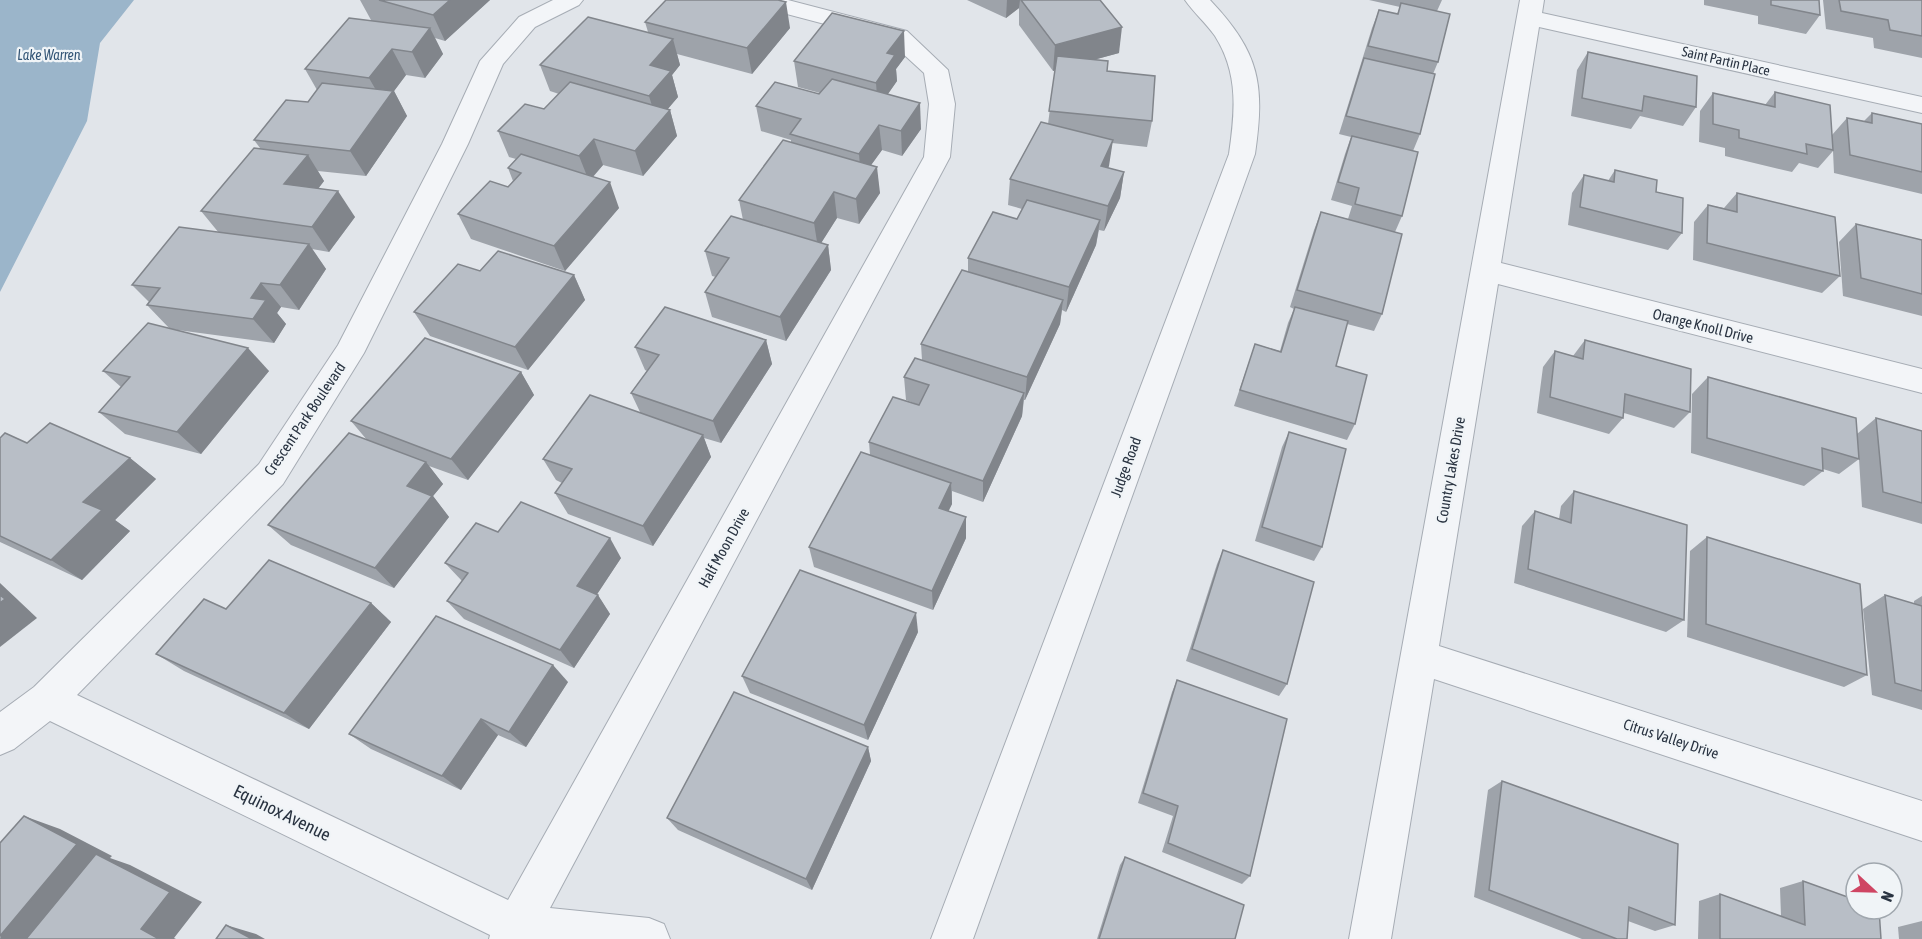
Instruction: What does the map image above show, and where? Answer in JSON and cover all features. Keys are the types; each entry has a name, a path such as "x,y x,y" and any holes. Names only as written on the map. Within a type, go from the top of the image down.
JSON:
{"street":[{"name":"Crescent Park Boulevard","path":"0,736 47,700 271,474 349,353 455,144 492,61 527,22 571,0"},
{"name":"Half Moon Drive","path":"519,935 937,157 942,104 936,70 898,36 761,0"},
{"name":"Judge Road","path":"952,939 1242,154 1248,107 1242,65 1221,24 1197,0"},
{"name":"Saint Partin Place","path":"1532,9 1922,105"},
{"name":"Country Lakes Drive","path":"1370,939 1532,9"},
{"name":"Orange Knoll Drive","path":"1485,270 1922,381"},
{"name":"Citrus Valley Drive","path":"1420,657 1922,821"},
{"name":"Equinox Avenue","path":"47,700 519,935 648,939"}],"water":[{"name":"Lake Warren","path":"0,0 134,0 100,43 87,121 0,292"}],"building":[{"path":"379,0 450,0 433,15"},
{"path":"666,0 778,0 786,2 747,48 645,22"},
{"path":"1021,0 1100,0 1122,27 1055,45"},
{"path":"1771,0 1819,0 1820,15 1771,5"},
{"path":"1839,0 1922,0 1922,36 1890,30 1888,20 1841,11"},
{"path":"1401,3 1450,14 1438,62 1368,46 1379,10 1398,14"},
{"path":"832,13 904,31 887,53 895,55 876,83 794,61"},
{"path":"588,17 673,39 650,65 671,71 649,96 540,65"},
{"path":"349,18 430,28 412,52 392,49 369,78 305,69"},
{"path":"1588,52 1697,76 1696,107 1644,96 1642,111 1582,98"},
{"path":"1057,56 1108,61 1107,71 1155,76 1152,121 1049,111"},
{"path":"1364,58 1435,74 1420,134 1346,116"},
{"path":"832,79 920,103 901,131 879,125 859,154 790,134 801,119 756,106 775,82 819,94"},
{"path":"570,82 670,110 635,151 594,139 579,156 498,131 525,104 544,109"},
{"path":"322,83 393,91 350,151 254,140 286,100 308,102"},
{"path":"1775,92 1830,105 1833,150 1806,144 1807,154 1739,138 1739,130 1713,124 1713,93 1775,107"},
{"path":"1872,113 1922,124 1922,172 1850,155 1847,118 1872,123"},
{"path":"1041,122 1113,140 1101,166 1124,172 1108,206 1010,179"},
{"path":"1352,136 1418,152 1402,216 1355,204 1359,188 1338,182"},
{"path":"783,140 877,167 856,199 834,192 814,223 739,200"},
{"path":"254,148 308,155 284,184 338,191 312,227 201,211"},
{"path":"521,154 610,182 554,246 458,214 490,181 508,187 521,173 508,168"},
{"path":"1615,170 1657,180 1656,192 1683,198 1682,233 1580,207 1584,175 1614,182"},
{"path":"1737,193 1835,217 1840,276 1707,243 1708,205 1737,212"},
{"path":"1027,200 1100,220 1069,287 968,258 993,212 1017,219"},
{"path":"1321,212 1402,234 1382,314 1297,290"},
{"path":"731,216 828,245 780,317 705,292 729,258 705,251"},
{"path":"1856,224 1922,240 1922,294 1861,278"},
{"path":"179,227 309,244 280,285 261,283 251,298 266,300 253,319 147,305 160,288 132,285"},
{"path":"498,251 574,275 515,347 414,312 458,264 480,271"},
{"path":"962,270 1063,300 1027,377 921,344"},
{"path":"665,307 766,340 713,421 631,393 659,355 635,347"},
{"path":"1295,307 1348,321 1336,366 1367,375 1355,424 1240,390 1255,344 1281,352"},
{"path":"148,323 248,348 177,432 99,412 130,377 103,371"},
{"path":"425,338 521,372 451,459 351,421"},
{"path":"1585,340 1691,369 1690,412 1625,394 1623,418 1550,397 1555,351 1583,359"},
{"path":"915,358 1024,393 983,481 869,442 893,397 919,405 929,385 904,377"},
{"path":"1708,377 1856,418 1859,459 1822,448 1823,471 1707,438"},
{"path":"590,395 703,435 643,526 555,493 572,469 543,459"},
{"path":"1876,418 1922,431 1922,503 1883,492"},
{"path":"50,423 130,458 83,502 102,510 51,560 0,536 0,438 5,433 27,443"},
{"path":"1289,432 1346,449 1322,547 1262,527"},
{"path":"349,433 426,462 407,486 432,496 375,568 268,525"},
{"path":"861,452 951,483 939,508 966,517 932,591 809,547"},
{"path":"1574,491 1687,525 1684,620 1528,569 1535,511 1571,523"},
{"path":"521,502 610,538 577,586 598,595 560,650 447,601 468,573 445,563 476,523 498,532"},
{"path":"1707,537 1860,584 1867,675 1706,624"},
{"path":"1223,550 1314,582 1287,684 1192,649"},
{"path":"269,560 371,603 284,713 156,654 204,599 226,609"},
{"path":"800,570 916,613 864,725 742,676"},
{"path":"1885,595 1922,606 1922,691 1895,683"},
{"path":"436,616 553,665 509,732 481,719 442,776 349,734"},
{"path":"1177,680 1287,719 1250,876 1168,843 1178,806 1143,793"},
{"path":"734,692 868,747 806,879 667,818"},
{"path":"1502,781 1678,844 1675,925 1629,907 1627,939 1617,939 1489,890"},
{"path":"24,816 77,844 0,936 0,843"},
{"path":"96,854 170,892 141,929 159,939 26,939"},
{"path":"1125,857 1244,905 1235,939 1099,939"},
{"path":"1803,881 1844,896 1844,921 1880,921 1881,939 1720,939 1720,894 1805,925"},
{"path":"226,925 252,939 216,939"}]}
